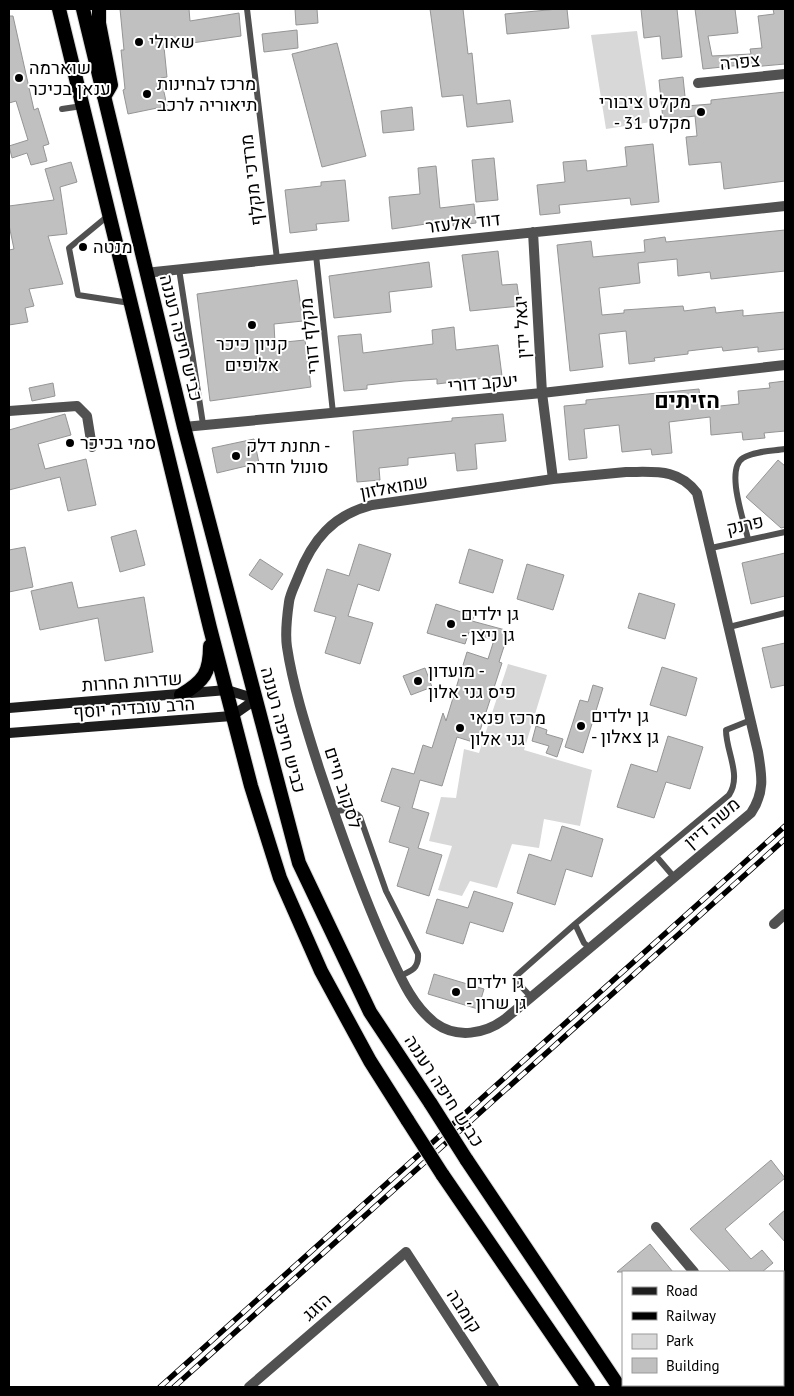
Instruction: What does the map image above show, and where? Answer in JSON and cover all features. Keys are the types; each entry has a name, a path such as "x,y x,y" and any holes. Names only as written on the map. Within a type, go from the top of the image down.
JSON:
{"highway":[{"path":"51,9 62,23"},
{"path":"58,9 132,303 232,716 250,786 280,878 321,971 370,1062 442,1174 588,1387"},
{"name":"כביש חיפה רעננה","path":"83,9 145,273 184,427 300,863 370,1012 619,1387"},
{"path":"99,9 99,23 111,86 104,97"},
{"path":"181,695 196,686 205,675 210,663 210,628"}],"main road":[{"name":"שדרות החרות","path":"9,708 226,690 256,699"},
{"path":"232,716 256,699"},
{"name":"הרב עובדיה יוסף","path":"9,733 232,716"}],"street":[{"name":"צפרה","path":"698,83 785,74"},
{"name":"דוד אלעזר","path":"145,273 785,206"},
{"name":"יגאל ידין","path":"532,232 542,394 553,479"},
{"name":"יעקב דורי","path":"184,427 542,394 785,365"},
{"path":"9,411 77,406 87,416 92,447"},
{"name":"משה דיין","path":"400,976 417,1005 437,1025 459,1032 474,1034 491,1029 750,813 758,801 762,779 751,720 697,493 688,481 674,474 652,472 553,479"},
{"name":"שמואלזון","path":"289,601 306,557 320,534 342,516 355,509 553,479"},
{"name":"לסקוב חיים","path":"289,601 287,646 308,731 356,880 400,976"},
{"path":"774,924 785,914"},
{"path":"656,1227 693,1271"},
{"name":"הזגג","path":"250,1387 406,1252"},
{"name":"קומבה","path":"406,1252 494,1387"}],"lane":[{"name":"מרדכי מקלף","path":"247,9 277,259"},
{"path":"62,109 82,106"},
{"path":"110,215 69,248 78,295 132,303"},
{"name":"מקלף דורי","path":"316,255 333,413"},
{"path":"179,270 204,424"},
{"path":"748,539 735,481 735,469 742,459 752,454 785,449"},
{"name":"פרנק","path":"711,548 785,532"},
{"path":"729,627 785,613"},
{"path":"531,997 518,983 516,976 729,795 734,787 734,778 726,730 751,720"},
{"path":"333,812 345,809 354,812 360,818 386,891 418,954 418,962 414,970 400,976"},
{"path":"656,856 674,877"},
{"path":"575,924 584,943 590,948"}],"green space":[{"path":"637,31 651,122 606,129 591,35"},
{"path":"508,664 547,675 524,750 592,770 580,826 544,819 539,848 512,844 497,888 470,881 462,896 438,890 452,846 429,841 441,797 456,798 464,749 479,753"}],"building":[{"path":"120,9 189,9 190,21 239,13 241,36 164,47 167,77 161,78 167,106 128,114 123,90 125,89 121,50 124,50"},
{"path":"295,9 317,9 318,23 296,25"},
{"path":"430,9 463,9 468,54 472,53 477,104 510,100 513,122 467,127 463,95 442,97"},
{"path":"567,9 569,28 507,34 505,14"},
{"path":"641,9 677,9 682,57 662,59 660,36 644,38"},
{"path":"695,9 735,9 738,33 708,36 712,56 751,54 750,49 762,48 758,16 774,14 773,9 785,9 785,64 752,67 752,64 703,69"},
{"path":"9,16 13,16 34,110 38,108 49,144 43,146 47,161 31,165 27,153 12,158 9,146 28,140 16,101 9,103"},
{"path":"297,30 298,48 264,52 262,34"},
{"path":"337,43 366,156 322,167 292,54"},
{"path":"683,77 686,106 711,104 711,100 785,92 785,181 724,189 721,162 689,165 686,137 697,136 695,116 663,120 659,80"},
{"path":"412,107 414,130 383,133 381,111"},
{"path":"653,144 659,202 631,205 630,198 559,205 560,213 540,215 537,185 565,182 563,162 586,160 587,171 627,166 625,147"},
{"path":"494,158 498,200 476,202 472,160"},
{"path":"71,162 77,182 60,187 67,234 48,236 63,284 29,289 34,306 25,308 28,322 9,325 9,250 14,249 9,225 9,206 54,200 45,169"},
{"path":"436,166 440,208 474,204 476,223 453,226 453,220 392,229 389,197 420,194 418,168"},
{"path":"345,180 349,221 316,224 317,230 290,233 285,190 321,186 321,182"},
{"path":"785,230 785,271 711,279 710,272 678,276 677,259 638,263 640,283 599,288 602,315 624,313 624,310 683,306 684,311 715,307 716,313 743,310 743,316 785,312 785,349 758,352 758,347 723,351 722,347 688,351 688,354 654,358 655,361 629,364 626,331 599,334 603,367 570,371 557,245 591,241 593,257 645,252 644,240 665,237 666,242"},
{"path":"498,251 502,285 517,284 520,306 470,311 462,255"},
{"path":"429,262 432,287 389,292 391,312 334,318 329,276"},
{"name":"קניון כיכר אלופים","path":"297,280 303,321 274,324 275,343 305,340 311,387 210,401 197,294"},
{"path":"454,327 456,350 498,345 502,376 437,384 437,379 404,381 367,385 367,389 344,391 338,336 361,334 363,353 433,344 432,330"},
{"path":"785,381 785,431 764,433 765,438 743,440 742,432 711,435 710,417 669,422 672,453 652,455 651,449 622,452 619,425 584,429 587,458 569,460 564,406 586,404 586,400 699,389 701,408 739,404 738,391 770,388 769,383"},
{"path":"53,383 55,396 32,401 29,388"},
{"path":"65,414 71,435 38,444 45,469 86,459 96,505 68,511 60,477 9,490 9,430"},
{"path":"503,414 506,441 475,444 477,469 457,471 455,453 408,458 408,465 379,468 380,480 357,482 353,431 452,421 452,418"},
{"name":"תחנת דלק - סונול חדרה","path":"254,439 259,463 217,473 212,448"},
{"path":"778,460 785,466 785,527 781,528 746,497"},
{"path":"136,530 145,565 120,572 111,537"},
{"path":"359,544 391,554 379,591 358,584 348,616 373,623 360,664 325,653 336,617 314,611 327,569 349,576"},
{"path":"25,547 33,587 9,592 9,550"},
{"path":"469,549 503,560 493,593 459,583"},
{"path":"785,553 785,596 751,604 742,563"},
{"path":"260,559 283,574 272,590 249,575"},
{"path":"527,564 564,575 553,610 517,599"},
{"path":"72,582 78,608 144,597 153,652 105,661 98,618 40,630 31,591"},
{"path":"639,593 675,604 665,639 628,628"},
{"path":"436,604 474,616 472,621 509,631 499,662 502,663 476,743 457,737 442,786 420,780 412,808 429,813 418,848 442,855 429,896 397,886 409,848 389,842 400,807 381,801 392,768 414,774 423,745 432,748 443,713 446,721 467,652 488,659 494,640 469,632 465,644 427,633"},
{"path":"785,643 785,685 771,688 762,648"},
{"path":"662,667 697,678 686,716 650,705"},
{"name":"מועדון - פיס גני אלון","path":"425,668 432,687 411,695 403,676"},
{"name":"גן ילדים - גן צאלון","path":"593,685 603,688 583,753 565,747 580,700 588,702"},
{"path":"536,726 547,730 546,734 563,739 557,757 546,753 549,746 532,741"},
{"path":"668,736 703,747 690,789 666,782 654,818 617,807 631,764 657,772"},
{"path":"562,826 603,839 592,877 566,869 555,905 517,893 529,854 551,861"},
{"path":"474,891 513,903 503,932 470,922 463,944 426,933 437,899 468,908"},
{"name":"גן ילדים - גן שרון","path":"434,974 484,989 478,1009 428,994"},
{"path":"771,1160 785,1178 725,1229 751,1259 762,1250 773,1263 763,1271 730,1271 690,1229"},
{"path":"785,1210 785,1242 769,1224"},
{"path":"650,1244 672,1271 622,1271 617,1272"}],"railway":[{"path":"160,1387 785,826"},
{"path":"174,1387 785,839"}],"place":[{"name":"שאולי","path":"139,42"},
{"name":"שוארמה ענאן בכיכר","path":"19,78"},
{"name":"מרכז לבחינות תיאוריה לרכב","path":"147,94"},
{"name":"מקלט ציבורי - מקלט 31","path":"701,112"},
{"name":"מנטה","path":"83,247"},
{"name":"קניון כיכר אלופים","path":"252,325"},
{"name":"סמי בכיכר","path":"70,443"},
{"name":"תחנת דלק - סונול חדרה","path":"236,456"},
{"name":"גן ילדים - גן ניצן","path":"451,624"},
{"name":"מועדון - פיס גני אלון","path":"418,681"},
{"name":"גן ילדים - גן צאלון","path":"581,726"},
{"name":"מרכז פנאי גני אלון","path":"460,728"},
{"name":"גן ילדים - גן שרון","path":"456,992"}],"district":[{"name":"הזיתים","path":"687,400"}]}
